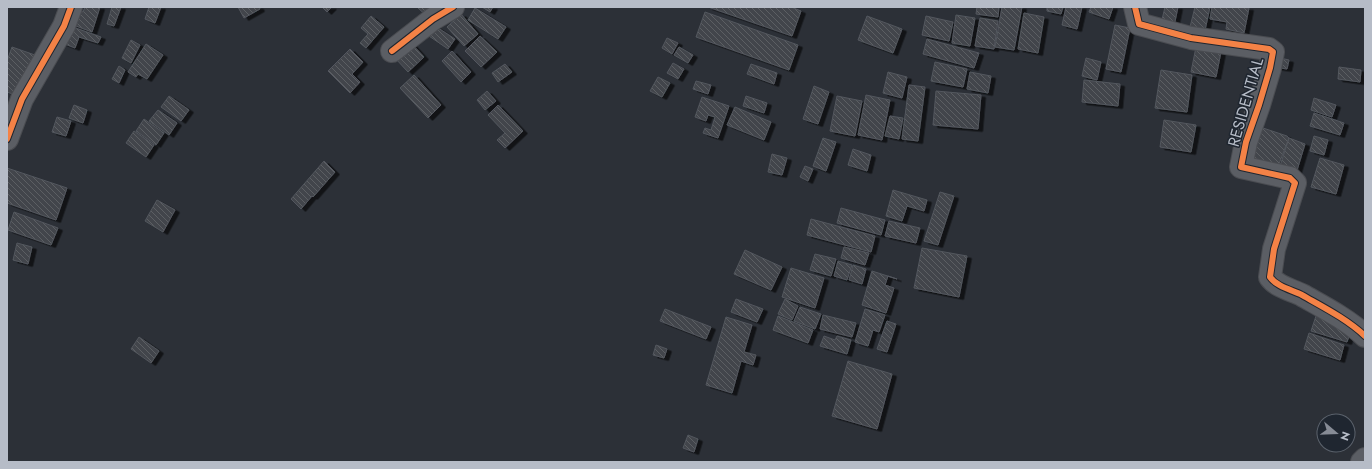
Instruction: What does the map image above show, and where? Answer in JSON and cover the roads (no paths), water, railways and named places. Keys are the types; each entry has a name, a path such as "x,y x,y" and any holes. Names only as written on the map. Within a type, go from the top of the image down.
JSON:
{"street":[{"path":"7,139 22,99 64,26 71,7"},
{"path":"392,51 433,19 453,7"},
{"name":"RESIDENTIAL","path":"1135,7 1139,24 1191,38 1269,49 1273,52 1259,105 1246,142 1241,167 1290,178 1295,183 1274,248 1270,277 1274,282 1301,295 1348,322 1365,336"}]}
